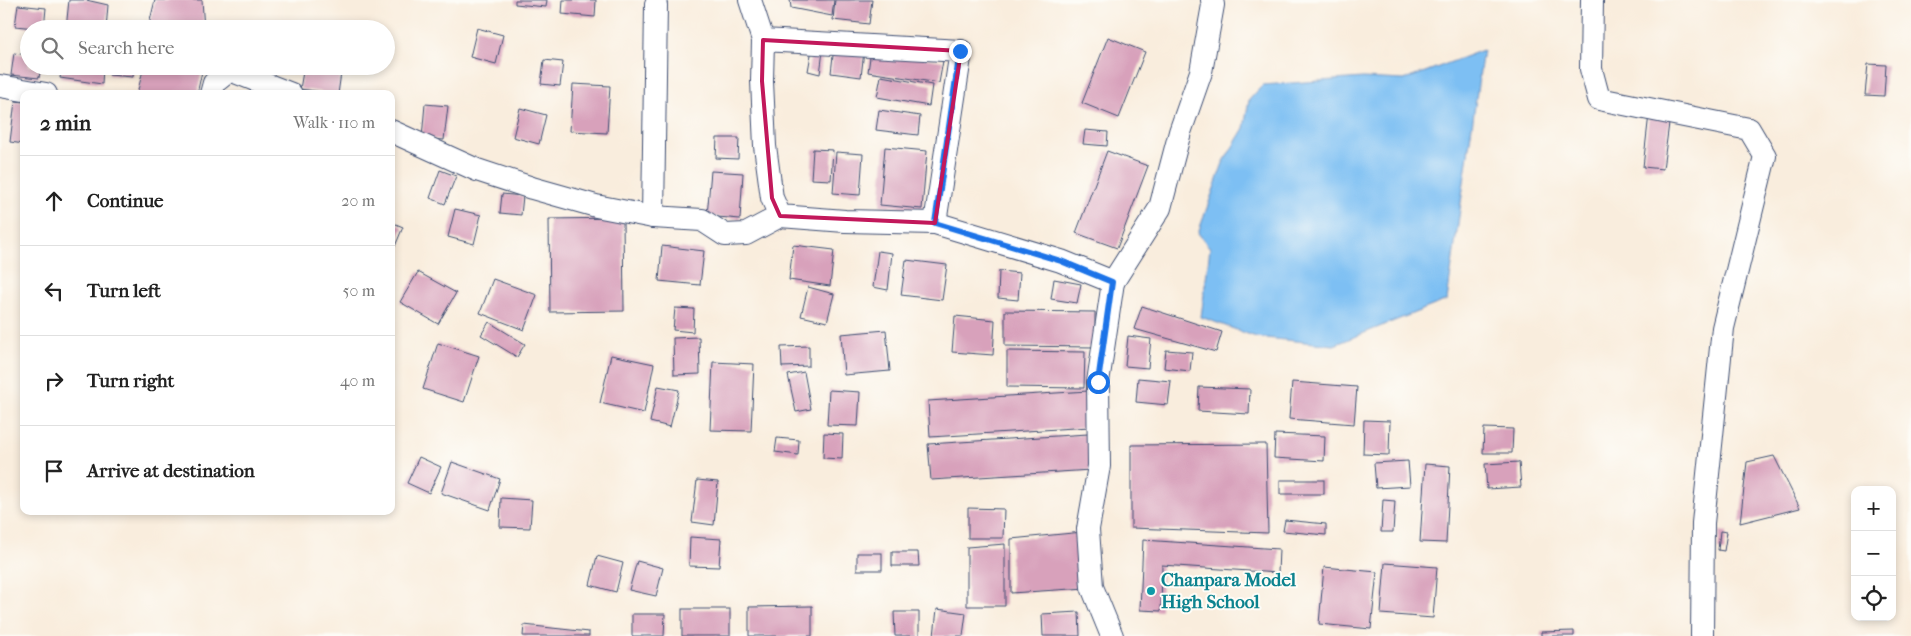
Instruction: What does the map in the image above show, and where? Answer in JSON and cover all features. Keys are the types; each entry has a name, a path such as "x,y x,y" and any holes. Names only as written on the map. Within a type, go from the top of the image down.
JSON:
{"street":[{"path":"750,0 763,40 762,81 765,146 772,198 780,216"},
{"path":"1112,636 1092,587 1088,529 1099,466 1098,382 1112,282 1160,208 1180,132 1201,72 1213,5 1212,0"},
{"path":"1592,0 1591,69 1599,99 1749,129 1765,156 1723,328 1703,523 1702,636"},
{"path":"653,216 656,5"},
{"path":"763,40 960,51 935,223"},
{"path":"212,90 214,83 224,75"},
{"path":"243,75 281,90"},
{"path":"0,86 23,90"},
{"path":"395,134 495,176 596,206 653,216 702,220 725,235 746,234 780,216 845,221 935,223 1061,261 1112,282"}],"highlighted area":[{"path":"763,40 961,51 935,223 780,216 772,198 762,81"}],"water":[{"path":"1483,50 1447,300 1334,345 1256,337 1201,317 1210,248 1198,233 1223,163 1244,128 1249,100 1263,85 1363,78 1404,80"}],"building":[{"path":"69,0 86,0 108,5 107,20 67,20"},
{"path":"155,0 202,0 203,20 150,20"},
{"path":"515,0 547,0 546,7 515,4"},
{"path":"563,0 596,0 595,17 562,14"},
{"path":"790,0 834,0 832,16 791,8"},
{"path":"835,0 872,0 869,24 833,20"},
{"path":"18,5 46,8 45,20 20,20 20,27 15,26"},
{"path":"477,28 503,35 496,64 470,57"},
{"path":"1108,37 1145,52 1119,118 1082,103"},
{"path":"834,47 864,51 861,77 831,73"},
{"path":"812,49 823,51 820,74 808,71"},
{"path":"871,50 943,61 939,83 868,72"},
{"path":"14,53 20,54 20,75 40,75 39,78 11,75"},
{"path":"544,60 563,62 560,86 541,84"},
{"path":"1868,64 1886,65 1884,96 1865,95"},
{"path":"60,75 102,75 102,84 60,78"},
{"path":"109,75 133,75 133,77"},
{"path":"142,75 201,75 198,90 138,90"},
{"path":"302,75 341,75 339,90 300,89"},
{"path":"881,76 932,85 929,106 877,97"},
{"path":"573,84 610,86 607,133 570,131"},
{"path":"15,101 20,102 20,143 10,142"},
{"path":"425,104 448,106 444,140 422,138"},
{"path":"520,108 546,115 539,144 513,137"},
{"path":"879,110 920,116 918,135 876,130"},
{"path":"1649,114 1670,116 1663,169 1643,167"},
{"path":"1085,130 1108,132 1107,146 1083,144"},
{"path":"717,138 739,138 738,159 716,158"},
{"path":"885,147 927,151 922,209 880,205"},
{"path":"813,149 833,150 831,180 811,179"},
{"path":"1107,151 1148,166 1117,248 1076,233"},
{"path":"836,152 863,154 860,195 833,193"},
{"path":"440,170 456,176 445,204 430,198"},
{"path":"711,171 743,173 740,219 707,216"},
{"path":"502,194 523,196 521,215 500,213"},
{"path":"455,209 481,215 474,244 448,237"},
{"path":"623,218 624,311 550,312 549,219"},
{"path":"395,224 403,227 395,246"},
{"path":"793,245 834,250 830,286 789,280"},
{"path":"662,246 704,251 700,285 659,281"},
{"path":"878,251 892,253 888,290 873,287"},
{"path":"906,260 947,265 942,300 901,295"},
{"path":"999,271 1020,273 1018,300 998,298"},
{"path":"418,272 456,293 438,324 400,302"},
{"path":"493,279 537,295 524,330 480,313"},
{"path":"1054,279 1081,284 1077,303 1051,299"},
{"path":"808,287 834,294 827,322 801,316"},
{"path":"1142,306 1222,332 1216,352 1134,329"},
{"path":"675,308 694,309 693,332 673,330"},
{"path":"1005,311 1095,312 1095,347 1005,346"},
{"path":"955,316 995,320 993,355 952,352"},
{"path":"489,322 525,344 517,357 481,335"},
{"path":"886,330 890,371 844,375 841,334"},
{"path":"1128,336 1151,339 1148,368 1125,366"},
{"path":"699,337 700,374 674,375 673,338"},
{"path":"438,343 479,356 464,402 423,389"},
{"path":"809,346 809,366 782,367 781,347"},
{"path":"1166,350 1192,352 1190,371 1164,368"},
{"path":"1007,351 1085,352 1084,388 1007,387"},
{"path":"611,355 654,364 644,413 600,403"},
{"path":"713,362 754,364 751,431 710,430"},
{"path":"804,372 811,409 796,412 788,375"},
{"path":"1138,378 1171,381 1168,405 1136,402"},
{"path":"1292,382 1357,387 1354,424 1289,419"},
{"path":"658,386 679,390 670,427 650,422"},
{"path":"1199,387 1250,389 1249,414 1198,411"},
{"path":"829,390 860,392 858,426 827,425"},
{"path":"1088,391 1090,427 930,437 928,401"},
{"path":"1364,420 1390,421 1389,455 1363,454"},
{"path":"1484,428 1513,429 1512,453 1483,453"},
{"path":"824,433 843,434 842,459 823,458"},
{"path":"1088,434 1091,470 931,480 928,444"},
{"path":"1275,434 1325,436 1324,461 1274,458"},
{"path":"777,438 799,440 798,455 775,452"},
{"path":"1266,444 1268,533 1131,528 1131,445"},
{"path":"1774,456 1800,508 1740,523 1747,462"},
{"path":"419,457 441,467 429,493 407,483"},
{"path":"1408,461 1410,486 1376,488 1374,463"},
{"path":"452,462 500,479 490,510 441,493"},
{"path":"1519,462 1521,487 1487,489 1485,464"},
{"path":"1425,464 1450,466 1446,543 1420,542"},
{"path":"697,480 718,482 714,525 692,522"},
{"path":"1280,480 1324,480 1324,494 1280,494"},
{"path":"501,498 532,500 530,528 500,527"},
{"path":"1383,500 1395,501 1393,532 1381,532"},
{"path":"968,508 1004,509 1003,538 968,538"},
{"path":"1285,520 1326,524 1326,535 1283,531"},
{"path":"1720,531 1727,532 1724,551 1718,550"},
{"path":"1083,532 1086,588 1011,593 1011,539"},
{"path":"690,537 721,539 719,567 689,566"},
{"name":"Chanpara Model High School","path":"1143,540 1279,549 1278,573 1162,565 1161,611 1140,610"},
{"path":"1005,544 1005,606 967,606 967,547"},
{"path":"892,552 918,552 919,566 892,566"},
{"path":"857,553 882,553 882,570 857,570"},
{"path":"597,556 623,563 616,592 590,585"},
{"path":"637,561 663,568 656,596 629,590"},
{"path":"1385,563 1437,567 1433,618 1381,614"},
{"path":"1324,567 1377,572 1371,629 1319,624"},
{"path":"812,606 812,636 749,636 749,607"},
{"path":"682,609 730,609 730,636 682,636"},
{"path":"937,609 966,613 963,636 934,636"},
{"path":"894,612 919,612 919,636 895,636"},
{"path":"1079,612 1080,636 1043,636 1042,614"},
{"path":"632,614 665,614 664,636 632,636"},
{"path":"524,625 589,632 589,636 523,636"},
{"path":"1574,631 1574,636 1541,636 1541,632"}],"place":[{"name":"Chanpara Model High School","path":"1151,591"}],"route":[{"path":"960,51 935,223 1061,261 1112,282 1098,382"}]}
